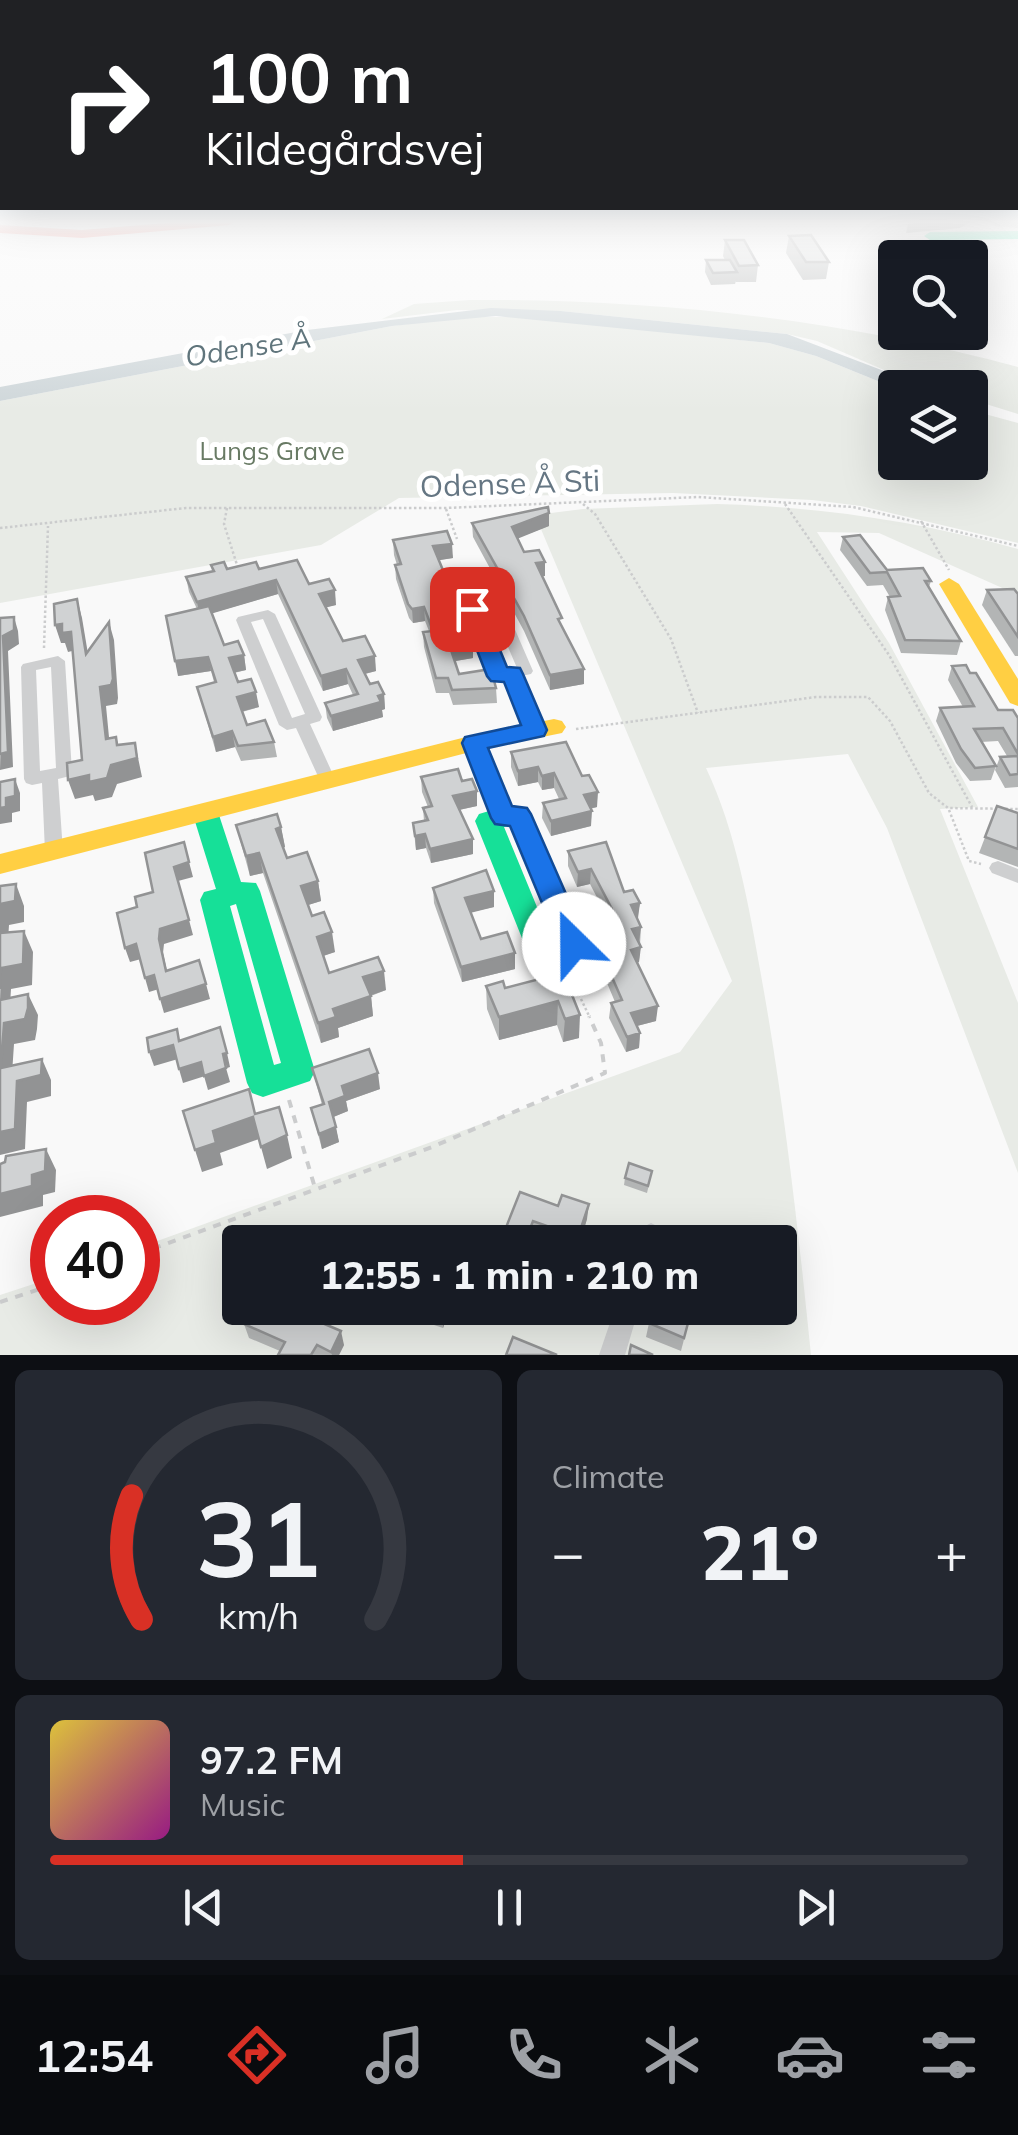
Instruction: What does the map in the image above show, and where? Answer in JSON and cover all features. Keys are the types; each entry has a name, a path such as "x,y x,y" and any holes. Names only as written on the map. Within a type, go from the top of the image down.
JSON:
{"street":[{"path":"483,572 526,671 512,674 499,676 458,576 483,572"},
{"path":"949,584 1018,698"},
{"path":"268,614 314,717 302,721 287,725 243,620 268,614"},
{"path":"58,662 64,772 50,775 32,779 28,667 58,662"},
{"path":"0,864 474,743 545,729 512,674"},
{"path":"302,721 328,781"},
{"path":"474,743 504,818"},
{"path":"50,775 54,852"},
{"path":"206,814 232,895"},
{"path":"518,814 588,976 554,984 488,822 504,818 518,814"},
{"path":"998,868 1018,876"},
{"path":"246,891 299,1071 263,1083 214,900 232,895 246,891"},
{"path":"612,1355 622,1325"}],"path":[{"name":"Odense Å Sti","path":"0,528 227,506 446,508 698,497 852,507 1018,546"},
{"path":"581,502 595,514 671,639 698,714"},
{"path":"783,502 889,654 973,808"},
{"path":"227,506 224,524 243,581"},
{"path":"446,508 457,539"},
{"path":"920,520 953,577 949,584"},
{"path":"44,664 48,524"},
{"path":"545,729 583,729 816,697 868,698 890,721 929,793 948,808 969,861 998,868"},
{"path":"948,808 1018,808"},
{"path":"160,1246 540,1104 605,1073 601,1042 572,980"},
{"path":"282,1077 316,1189"},
{"path":"0,1302 30,1292"}],"green space":[{"path":"470,300 608,303 746,315 878,335 878,350 951,350 1018,367 1018,414 988,405 988,370 884,370 817,341 787,334 561,311 457,310 382,319 414,304"},
{"name":"Lungs Grave","path":"461,317 523,317 769,343 816,356 878,381 878,480 988,480 988,415 1018,423 1018,543 861,506 812,500 673,493 399,498 321,545 0,603 0,401 392,326"},
{"path":"717,504 794,508 906,523 1018,549 1018,595 879,533 817,532 889,643 978,807 940,809 1018,1003 1018,1173 887,828 848,754 706,768 733,843 756,949 784,1117 796,1212 811,1355 0,1355 0,1295 30,1285 30,1325 160,1325 160,1240 680,1052 732,981 535,515 583,509"}],"water":[{"name":"Odense Å","path":"491,308 561,311 787,334 881,370 878,370 878,381 816,356 769,343 496,316 392,326 0,401 0,387 307,330"}],"building":[{"path":"548,507 549,513 512,527 524,552 539,550 545,562 536,563 562,618 558,619 584,669 550,675 524,616 472,523"},
{"path":"447,531 452,544 433,546 473,643 450,647 459,674 491,669 496,688 452,690 448,678 436,678 423,632 433,631 424,607 412,609 408,604 395,565 401,564 393,540"},
{"path":"860,535 887,570 923,568 931,581 925,581 961,641 905,640 888,597 900,596 887,572 870,573 843,537"},
{"path":"297,560 309,584 329,579 335,590 319,594 343,641 365,636 375,656 358,660 370,684 378,682 384,694 378,696 381,702 331,716 325,703 358,694 346,669 321,676 276,580 197,602 186,577 214,571 211,565 224,562 227,569 256,562 259,569"},
{"path":"1014,589 1018,594 1018,637 987,590"},
{"path":"77,599 86,654 109,622 113,679 111,685 100,687 106,739 116,737 117,745 135,743 137,758 111,765 107,778 89,782 89,775 68,780 67,763 82,760 71,632 62,633 62,624 55,625 54,604"},
{"path":"209,606 224,645 238,641 244,655 229,658 238,682 251,679 256,692 237,697 247,725 265,720 274,742 238,746 232,731 213,737 197,687 216,682 208,657 175,661 166,616"},
{"path":"14,617 14,630 3,636 8,752 0,754 0,618"},
{"path":"966,665 970,673 976,673 998,710 1013,710 1018,718 1018,754 1003,728 974,729 996,766 975,768 940,708 974,706 952,666"},
{"path":"566,742 582,776 589,775 598,792 584,795 592,811 551,821 543,803 566,798 554,773 542,776 538,767 518,771 511,752"},
{"path":"1018,756 1018,774 1010,775 1000,757"},
{"path":"458,769 462,781 472,779 477,791 453,796 473,839 430,849 425,834 415,836 413,823 428,820 423,808 432,806 421,777"},
{"path":"15,779 15,796 6,798 6,807 0,808 0,782"},
{"path":"997,806 1018,813 1018,849 985,837"},
{"path":"277,814 281,827 276,829 287,858 307,852 318,881 301,886 312,916 324,912 332,932 317,937 329,973 378,957 384,971 363,977 371,996 333,1009 336,1017 318,1023 259,853 246,856 236,825"},
{"path":"184,842 189,862 174,867 189,920 160,929 159,939 166,971 199,960 206,984 160,999 154,975 145,978 136,944 125,948 117,913 137,907 135,897 153,892 145,853"},
{"path":"606,842 624,892 633,890 640,903 631,905 641,927 632,929 641,947 631,950 658,1006 631,1013 640,1033 627,1037 611,1003 622,1000 608,968 618,966 595,918 614,913 591,869 578,872 568,851"},
{"path":"486,870 494,891 465,898 481,939 507,932 515,953 461,967 433,888"},
{"path":"16,884 15,901 0,904 0,886"},
{"path":"24,931 23,964 1,968 0,989 0,933"},
{"path":"551,976 553,983 566,980 580,1015 565,1019 558,1001 499,1017 486,986 503,981 505,988"},
{"path":"28,994 25,1019 4,1023 1,1068 42,1059 41,1075 17,1081 15,1129 0,1132 0,1000"},
{"path":"220,1027 227,1053 223,1054 226,1068 204,1076 201,1062 179,1069 173,1045 149,1052 147,1038 177,1029 179,1041"},
{"path":"369,1049 378,1073 342,1086 345,1096 329,1102 336,1127 319,1134 311,1108 324,1104 312,1068"},
{"path":"249,1089 255,1114 279,1107 287,1135 261,1147 253,1117 213,1131 216,1143 195,1150 183,1111"},
{"path":"46,1149 45,1171 32,1175 32,1186 0,1194 0,1164 6,1156"},
{"path":"629,1163 652,1171 648,1186 625,1178"},
{"path":"520,1192 558,1206 562,1195 589,1204 582,1225 544,1225 533,1221 531,1225 507,1225"},
{"path":"246,1325 327,1325 341,1331 331,1352 317,1345 311,1355 278,1355 285,1342"},
{"path":"654,1325 687,1325 684,1338"},
{"path":"513,1337 557,1355 506,1355"},
{"path":"631,1345 653,1355 629,1355"}],"traffic: fast":[{"path":"474,743 504,818 488,821 554,984 588,976 518,815 504,818"},
{"path":"206,815 232,895 214,900 263,1083 299,1071 246,891 232,895"}],"traffic: slow":[{"path":"949,584 1018,698"},
{"path":"0,864 474,743 554,727"}],"route":[{"path":"472,609 499,676 512,674 535,730 474,743 504,818 518,814 574,944"}]}
